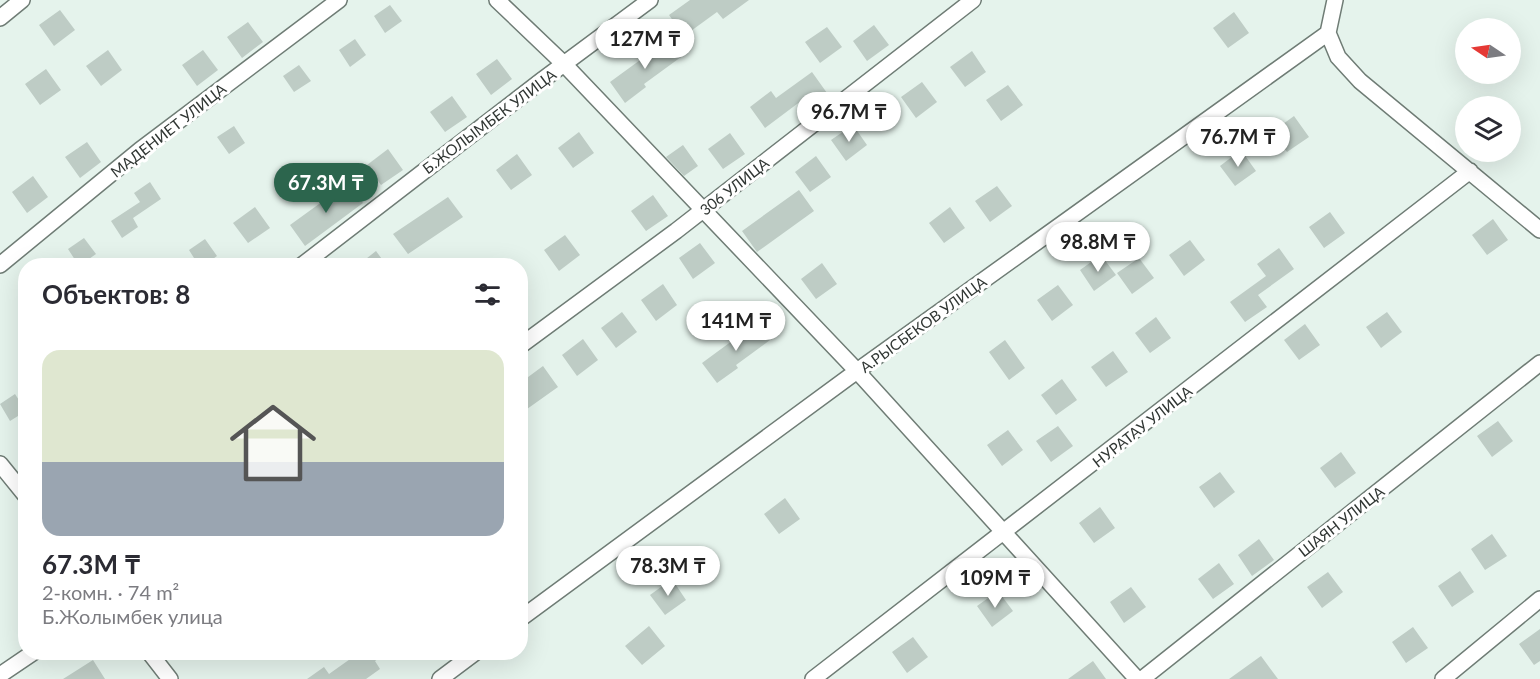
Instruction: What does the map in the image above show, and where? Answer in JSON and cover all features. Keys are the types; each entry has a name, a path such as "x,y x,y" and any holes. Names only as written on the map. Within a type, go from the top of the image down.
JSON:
{"street":[{"path":"0,18 22,0"},
{"name":"МАДЕНИЕТ УЛИЦА","path":"0,265 140,150 339,0"},
{"path":"497,0 564,64 857,371 1137,679"},
{"name":"Б.ЖОЛЫМБЕК УЛИЦА","path":"311,258 650,0"},
{"name":"306 УЛИЦА","path":"528,340 702,210 973,0"},
{"path":"1335,0 1328,33 1338,57 1360,81 1540,230"},
{"name":"А.РЫСБЕКОВ УЛИЦА","path":"528,614 857,371 1328,33"},
{"name":"НУРАТАУ УЛИЦА","path":"813,679 1470,171"},
{"name":"ШАЯН УЛИЦА","path":"1142,679 1540,363"},
{"path":"0,464 18,482"},
{"path":"1443,679 1540,599"},
{"path":"0,675 22,660"},
{"path":"155,660 170,679"},
{"path":"440,679 465,660"}],"building":[{"path":"690,0 749,0 723,19 717,12 684,36 669,15"},
{"path":"390,5 402,21 385,33 374,16"},
{"path":"60,10 75,30 54,46 39,25"},
{"path":"1234,12 1249,33 1228,48 1213,28"},
{"path":"248,22 263,42 242,58 227,37"},
{"path":"874,25 889,45 867,61 853,41"},
{"path":"827,27 842,47 820,63 805,42"},
{"path":"666,37 681,57 644,84 646,87 625,103 610,82 647,55 645,52"},
{"path":"355,39 366,55 350,67 339,50"},
{"path":"108,50 122,70 101,86 86,66"},
{"path":"203,50 218,70 197,86 182,65"},
{"path":"972,51 986,72 965,87 950,67"},
{"path":"497,59 512,79 491,95 476,74"},
{"path":"299,65 311,81 294,92 283,76"},
{"path":"46,69 61,90 40,105 25,84"},
{"path":"812,72 827,93 806,108 801,101 765,128 750,107 771,91 776,98"},
{"path":"922,82 937,102 916,118 901,97"},
{"path":"1008,85 1023,105 1001,121 986,100"},
{"path":"452,96 467,117 445,132 430,112"},
{"path":"1294,116 1309,137 1287,152 1272,132"},
{"path":"853,125 867,145 846,161 831,140"},
{"path":"234,126 245,143 229,154 217,137"},
{"path":"579,132 594,153 573,168 558,148"},
{"path":"730,133 745,154 723,169 708,149"},
{"path":"87,142 101,162 80,178 65,157"},
{"path":"683,145 698,166 684,176 666,157"},
{"path":"388,149 403,170 381,185 367,165"},
{"path":"1241,150 1256,171 1235,186 1220,166"},
{"path":"517,154 532,175 511,190 496,170"},
{"path":"816,156 831,177 810,192 795,172"},
{"path":"33,176 48,197 27,213 12,192"},
{"path":"150,182 161,199 133,218 138,227 122,238 111,221 140,202 134,193"},
{"path":"348,183 363,203 305,246 290,225"},
{"path":"997,186 1012,206 990,222 975,201"},
{"path":"799,190 814,211 757,252 742,231"},
{"path":"653,195 668,216 646,231 631,211"},
{"path":"448,197 463,217 408,254 393,234"},
{"path":"255,207 270,228 248,243 233,223"},
{"path":"950,207 965,228 944,243 929,223"},
{"path":"1330,212 1345,233 1324,248 1309,227"},
{"path":"1493,219 1508,240 1487,255 1472,235"},
{"path":"565,235 580,255 559,271 544,250"},
{"path":"84,238 96,254 90,258 74,258 68,249"},
{"path":"205,239 217,256 194,258 189,250"},
{"path":"1190,240 1205,260 1184,276 1169,255"},
{"path":"700,243 715,263 693,279 679,258"},
{"path":"1279,248 1294,269 1258,295 1267,307 1245,322 1230,302 1266,276 1257,264"},
{"path":"376,251 381,258 367,258"},
{"path":"1101,255 1116,275 1094,291 1080,270"},
{"path":"1139,258 1154,278 1132,294 1117,273"},
{"path":"822,263 837,284 816,299 801,279"},
{"path":"663,284 677,305 656,321 641,300"},
{"path":"1058,285 1073,305 1052,321 1037,300"},
{"path":"622,312 637,332 616,348 601,328"},
{"path":"1387,312 1402,332 1381,348 1366,327"},
{"path":"1156,317 1171,338 1150,353 1135,333"},
{"path":"755,320 770,340 736,365 738,368 717,383 702,363 736,338 734,335"},
{"path":"1305,324 1320,345 1299,360 1284,340"},
{"path":"583,339 598,360 577,376 562,355"},
{"path":"1005,340 1025,368 1009,380 989,352"},
{"path":"1113,351 1128,372 1106,387 1091,367"},
{"path":"543,366 558,387 528,408 528,377"},
{"path":"1062,379 1077,400 1056,415 1041,395"},
{"path":"15,394 18,399 18,416 10,421 0,404"},
{"path":"1498,421 1513,441 1492,457 1477,436"},
{"path":"1058,426 1073,446 1051,462 1036,441"},
{"path":"1008,430 1023,450 1002,466 987,445"},
{"path":"1341,452 1356,473 1335,488 1320,468"},
{"path":"1220,472 1235,492 1214,508 1199,487"},
{"path":"785,498 800,519 779,534 764,514"},
{"path":"1100,507 1115,528 1094,543 1079,523"},
{"path":"1492,534 1507,556 1485,570 1471,549"},
{"path":"1259,539 1274,560 1252,576 1238,555"},
{"path":"1219,563 1234,584 1213,599 1198,579"},
{"path":"1460,571 1474,592 1452,607 1438,586"},
{"path":"1328,572 1343,592 1322,608 1307,587"},
{"path":"672,579 686,600 665,615 650,595"},
{"path":"1131,587 1146,607 1124,623 1110,602"},
{"path":"998,591 1013,611 992,627 977,606"},
{"path":"649,626 665,646 642,665 625,646"},
{"path":"1413,627 1428,648 1406,663 1392,642"},
{"path":"1540,629 1540,661 1534,665 1519,644"},
{"path":"913,637 928,657 907,673 892,652"},
{"path":"1261,656 1278,679 1229,679"},
{"path":"93,660 105,679 63,679"},
{"path":"349,660 376,660 380,669 366,679 307,679 324,667 329,674"},
{"path":"1093,661 1106,679 1068,679"}]}
